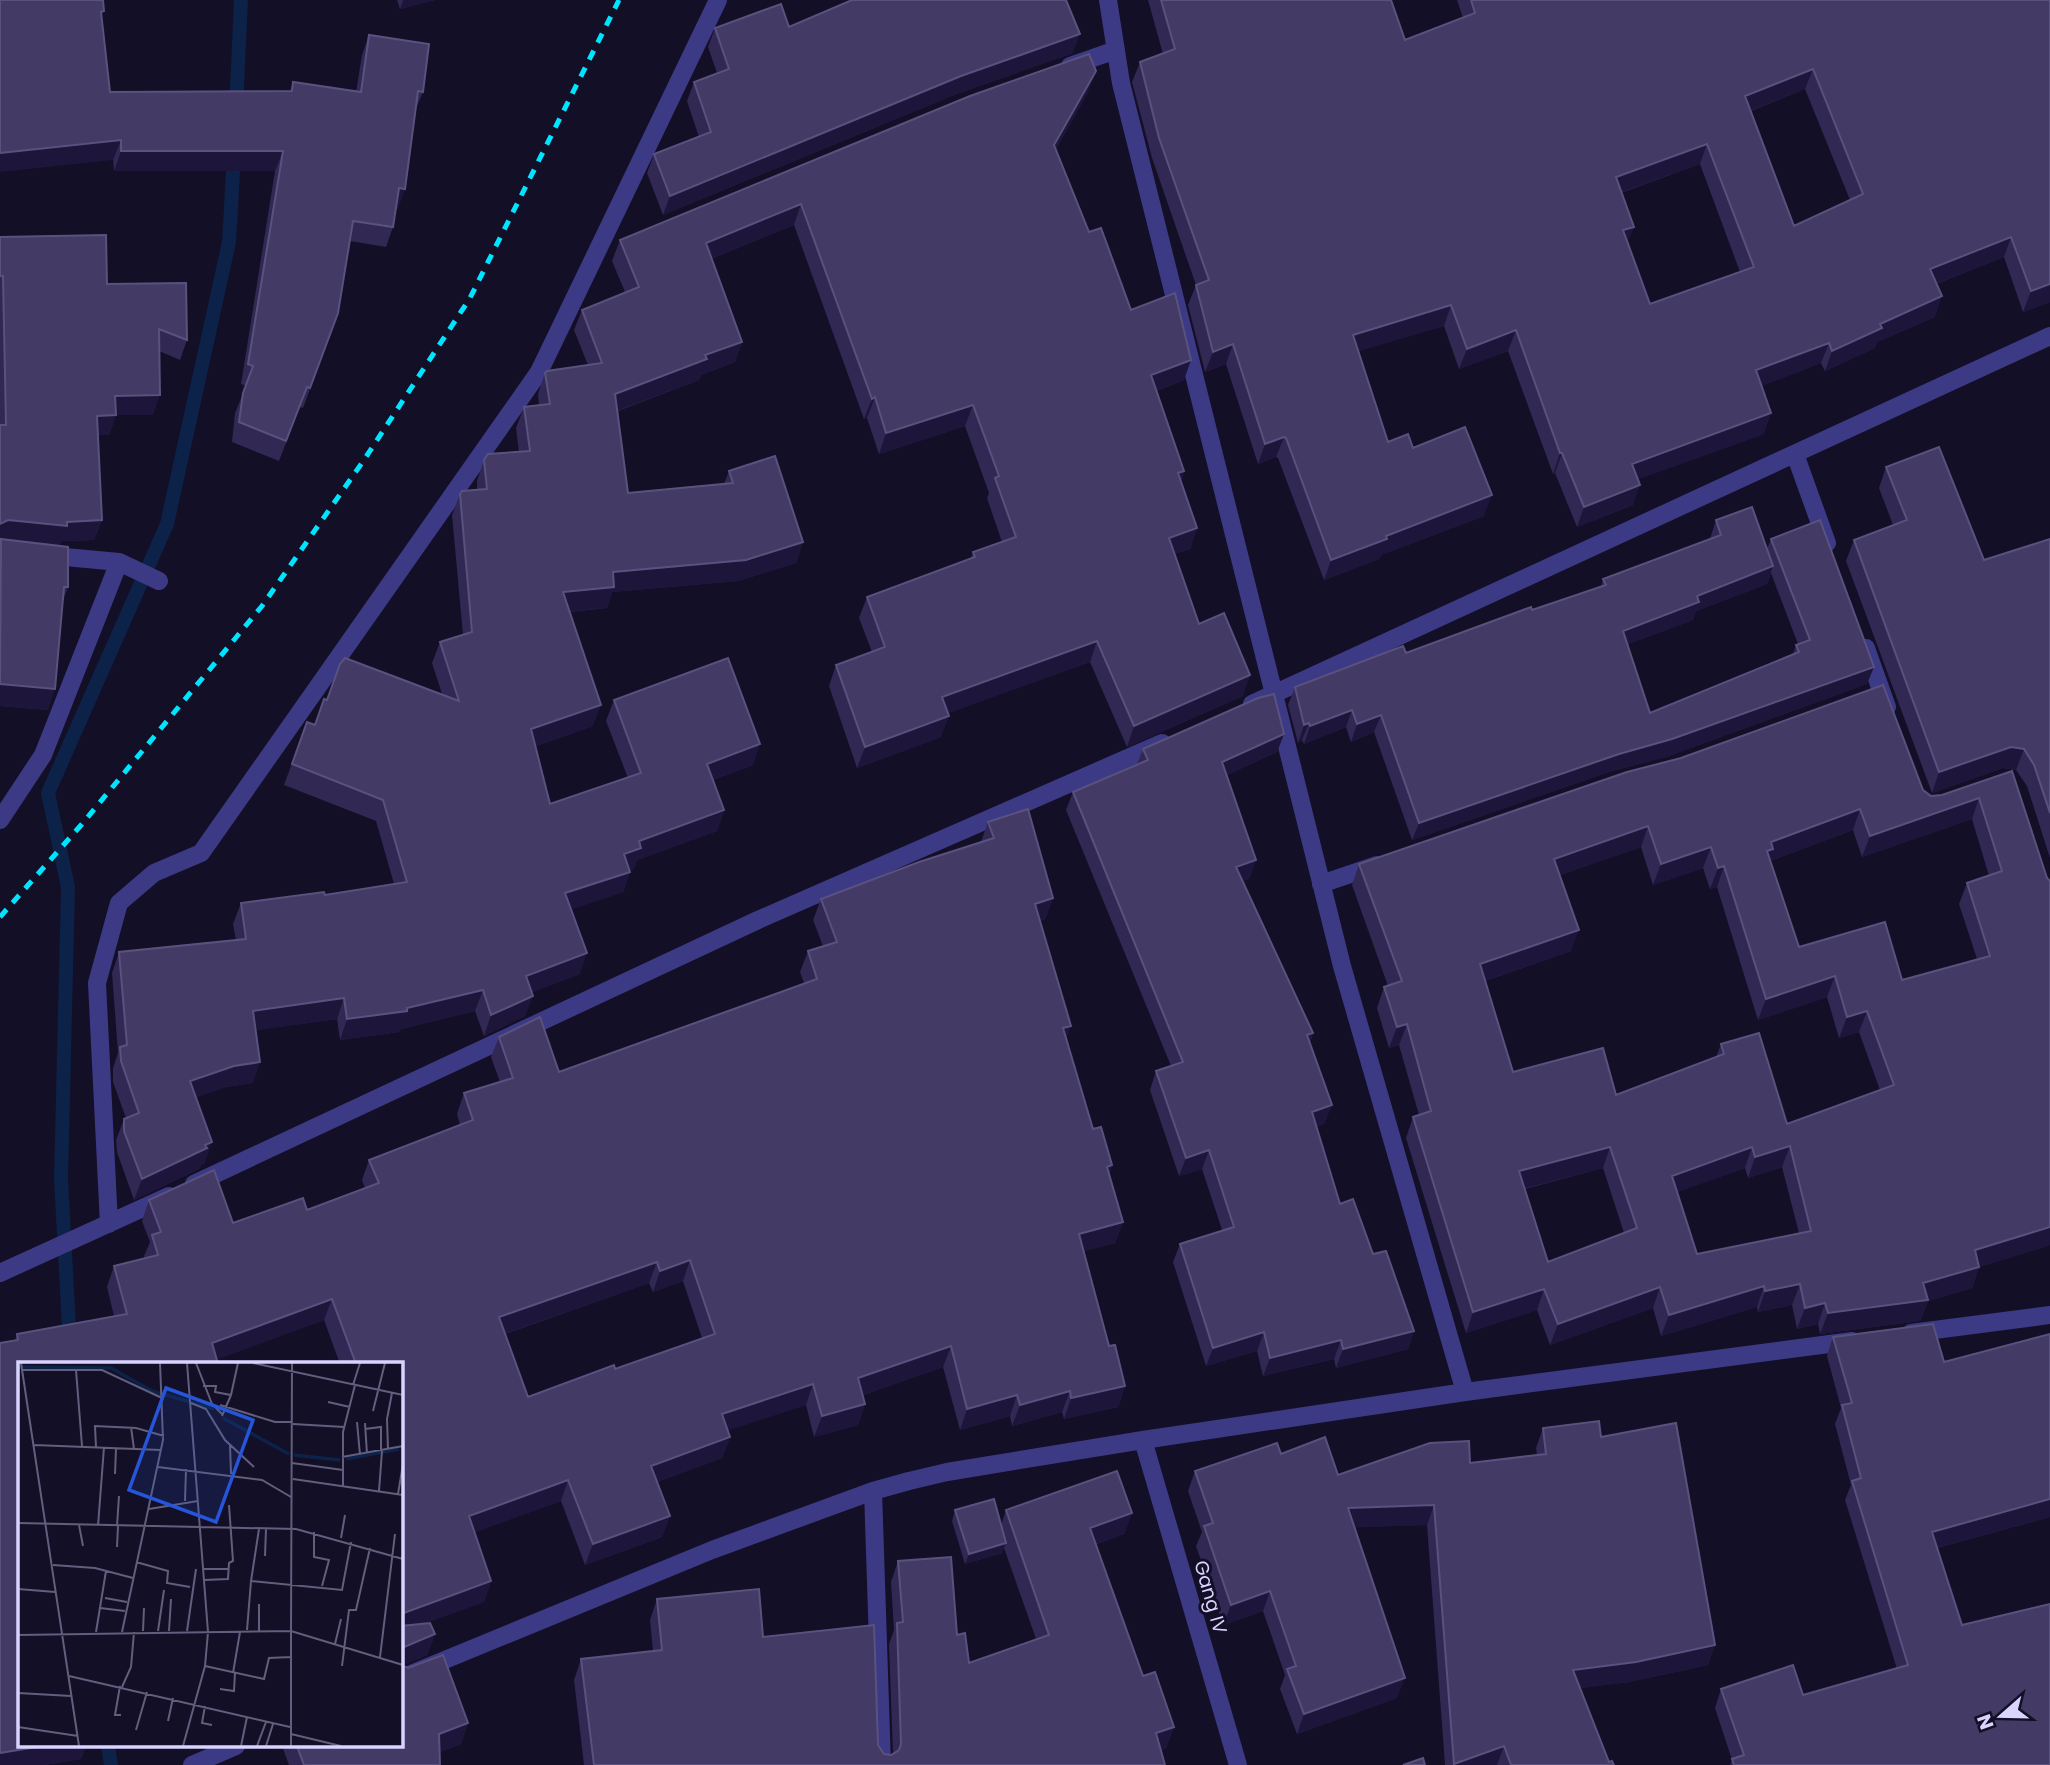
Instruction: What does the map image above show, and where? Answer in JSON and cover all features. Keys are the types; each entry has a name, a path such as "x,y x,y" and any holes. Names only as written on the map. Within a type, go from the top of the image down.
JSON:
{"street":[{"path":"103,1227 97,983 118,903 154,873 201,853 538,372 718,0"},
{"path":"1108,0 1125,97 1342,966 1465,1392"},
{"path":"1055,71 1116,50"},
{"path":"596,255 622,244"},
{"path":"1236,711 2050,336"},
{"path":"1795,454 1832,554"},
{"path":"0,551 119,562 159,581"},
{"path":"0,820 43,755 119,562"},
{"path":"1859,629 1876,693 1895,727"},
{"path":"0,1273 758,920 1173,739"},
{"path":"1321,884 1398,857"},
{"path":"1900,1335 2050,1315"},
{"path":"402,1678 712,1550 873,1491 947,1472 1465,1392 1873,1338"},
{"name":"Gang IV","path":"1143,1440 1238,1765"},
{"path":"873,1491 882,1765"},
{"path":"192,1765 211,1760 232,1748"}],"building":[{"path":"0,0 103,0 104,11 101,12 110,92 292,91 293,82 361,92 369,35 429,44 423,92 418,91 405,189 399,188 393,227 353,221 338,313 310,388 307,387 286,441 239,422 243,393 253,366 248,364 283,151 121,151 121,140 0,153"},
{"path":"852,0 1066,0 1080,34 961,76 670,196 654,154 711,132 694,82 729,69 715,28 781,4 789,27"},
{"path":"1161,0 1391,0 1405,40 1475,13 1471,0 2050,0 2050,284 2031,291 2011,237 1930,269 1942,296 1880,324 1882,328 1832,351 1829,343 1756,370 1771,413 1632,464 1640,485 1584,507 1560,453 1516,330 1467,349 1451,305 1353,335 1388,442 1408,434 1413,448 1465,427 1492,495 1331,560 1286,438 1265,444 1233,344 1213,352 1196,285 1209,280 1159,138 1140,62 1175,49","holes":["1813,69 1863,194 1794,226 1745,96","1707,144 1754,267 1650,304 1623,230 1634,227 1616,177"]},
{"path":"1089,54 1096,71 1054,145 1089,232 1101,228 1131,310 1175,293 1191,360 1151,375 1184,471 1178,473 1197,528 1169,538 1199,624 1224,613 1250,675 1134,726 1097,641 942,697 949,716 865,747 836,665 885,647 867,597 975,557 973,552 1016,537 995,478 999,476 973,405 886,433 875,397 872,399 801,204 706,243 742,342 705,355 707,359 615,394 628,493 733,483 729,471 775,456 803,542 746,560 613,572 614,587 563,592 601,705 531,729 550,804 641,773 614,700 728,658 760,744 707,764 724,810 639,841 641,848 624,854 630,872 565,893 587,953 526,976 533,996 491,1015 483,990 407,1008 407,1011 347,1019 344,998 253,1011 260,1062 234,1066 190,1081 212,1142 205,1145 207,1148 142,1179 124,1131 124,1119 139,1113 121,1061 120,1047 127,1045 119,952 246,939 241,903 324,892 325,895 407,882 383,800 292,764 307,722 315,725 324,699 327,700 340,664 345,658 459,701 440,642 472,632 460,494 462,491 487,489 484,460 488,454 530,451 524,407 550,404 545,373 547,371 602,363 582,310 639,287 620,240 970,96"},
{"path":"106,235 107,284 186,283 187,340 159,329 160,395 115,396 116,415 97,416 102,520 67,522 67,526 8,520 0,524 0,425 6,425 0,237"},
{"path":"1939,447 1984,560 2050,539 2050,813 2034,765 2024,749 2011,747 1939,772 1854,540 1907,520 1886,467"},
{"path":"1752,507 1773,566 1697,596 1699,602 1623,631 1650,713 1799,652 1796,645 1810,640 1771,539 1820,520 1874,667 1672,739 1619,754 1419,823 1381,715 1357,724 1352,710 1310,726 1309,723 1304,725 1295,687 1403,646 1406,653 1531,607 1532,610 1606,585 1603,579 1721,535 1716,520"},
{"path":"1,539 68,547 68,587 64,587 55,689 0,684"},
{"path":"1883,685 1923,790 1931,796 1942,795 2012,771 2050,881 2050,1227 1975,1250 1979,1267 1923,1283 1928,1300 1828,1313 1825,1303 1805,1308 1800,1284 1765,1291 1764,1286 1669,1315 1660,1287 1558,1324 1544,1289 1473,1312 1413,1117 1431,1111 1407,1024 1397,1027 1384,987 1402,981 1359,864 1627,772 1681,758","holes":["1979,798 2002,871 1967,883 1990,956 1902,980 1885,922 1799,947 1767,851 1773,849 1771,842 1860,809 1870,836","1648,826 1661,864 1711,847 1718,868 1724,866 1766,999 1835,976 1847,1017 1867,1011 1894,1085 1787,1124 1759,1033 1721,1044 1724,1054 1616,1095 1603,1048 1513,1072 1480,964 1579,930 1554,859","1790,1146 1811,1231 1697,1254 1672,1176 1752,1147 1755,1157","1610,1147 1637,1228 1548,1262 1519,1171"]},
{"path":"1274,694 1284,734 1222,762 1256,860 1236,867 1313,1033 1307,1035 1332,1105 1312,1112 1340,1204 1353,1199 1373,1254 1386,1251 1414,1331 1343,1349 1341,1340 1270,1358 1264,1332 1213,1348 1180,1244 1234,1227 1209,1150 1186,1158 1156,1071 1183,1062 1073,792 1148,760 1143,749 1258,698"},
{"path":"1028,809 1053,898 1035,904 1071,1026 1063,1028 1093,1129 1101,1127 1112,1165 1107,1167 1123,1222 1079,1234 1109,1346 1115,1345 1125,1386 1071,1398 1070,1391 1020,1405 1017,1395 967,1409 951,1346 858,1378 865,1404 822,1416 813,1384 722,1414 730,1437 651,1466 670,1516 593,1544 568,1480 469,1516 491,1581 402,1614 402,1362 355,1362 332,1299 212,1343 217,1362 18,1362 18,1748 31,1748 0,1753 0,1343 18,1340 17,1334 127,1314 114,1266 158,1255 152,1235 161,1232 149,1200 214,1170 233,1223 303,1198 307,1210 379,1183 369,1160 473,1120 464,1093 513,1078 499,1037 540,1017 559,1072 817,979 808,951 837,942 821,899 919,862 994,838 988,822","holes":["690,1260 715,1334 615,1369 614,1365 528,1397 499,1317 657,1262 660,1271"]},
{"path":"1933,1324 1944,1362 2050,1334 2050,1499 1932,1532 1962,1625 2050,1604 2050,1765 1734,1765 1732,1759 1744,1755 1721,1689 1793,1665 1803,1695 1908,1665 1852,1481 1861,1478 1842,1405 1852,1403 1833,1337"},
{"path":"1599,1421 1601,1437 1676,1423 1715,1645 1636,1662 1573,1670 1609,1762 1612,1761 1614,1765 1511,1765 1504,1746 1454,1764 1434,1505 1348,1508 1405,1678 1304,1714 1287,1669 1296,1666 1270,1591 1231,1605 1204,1526 1213,1523 1195,1471 1277,1443 1281,1454 1325,1437 1338,1475 1430,1443 1469,1441 1470,1463 1546,1454 1543,1428"},
{"path":"1117,1471 1132,1513 1090,1528 1143,1676 1155,1672 1174,1727 1156,1733 1165,1765 594,1765 581,1659 662,1650 657,1599 759,1589 763,1637 874,1625 878,1745 884,1754 891,1755 899,1750 901,1744 897,1623 903,1622 898,1561 951,1557 957,1635 965,1633 969,1663 1049,1635 1006,1510"},
{"path":"994,1499 1006,1543 969,1554 955,1510"},
{"path":"430,1623 435,1634 402,1650 402,1626"},
{"path":"443,1655 468,1723 439,1734 440,1765 304,1765 298,1748 402,1748 402,1665 408,1668"},
{"path":"1423,1758 1425,1765 1403,1765"}],"waterway":[{"path":"236,109 241,0"},
{"path":"71,1362 61,1180 68,887 48,793 167,524 229,242 234,154"},
{"path":"108,1748 111,1765"}],"railway":[{"path":"0,917 82,824 262,606 364,460 470,298 619,0"}]}
